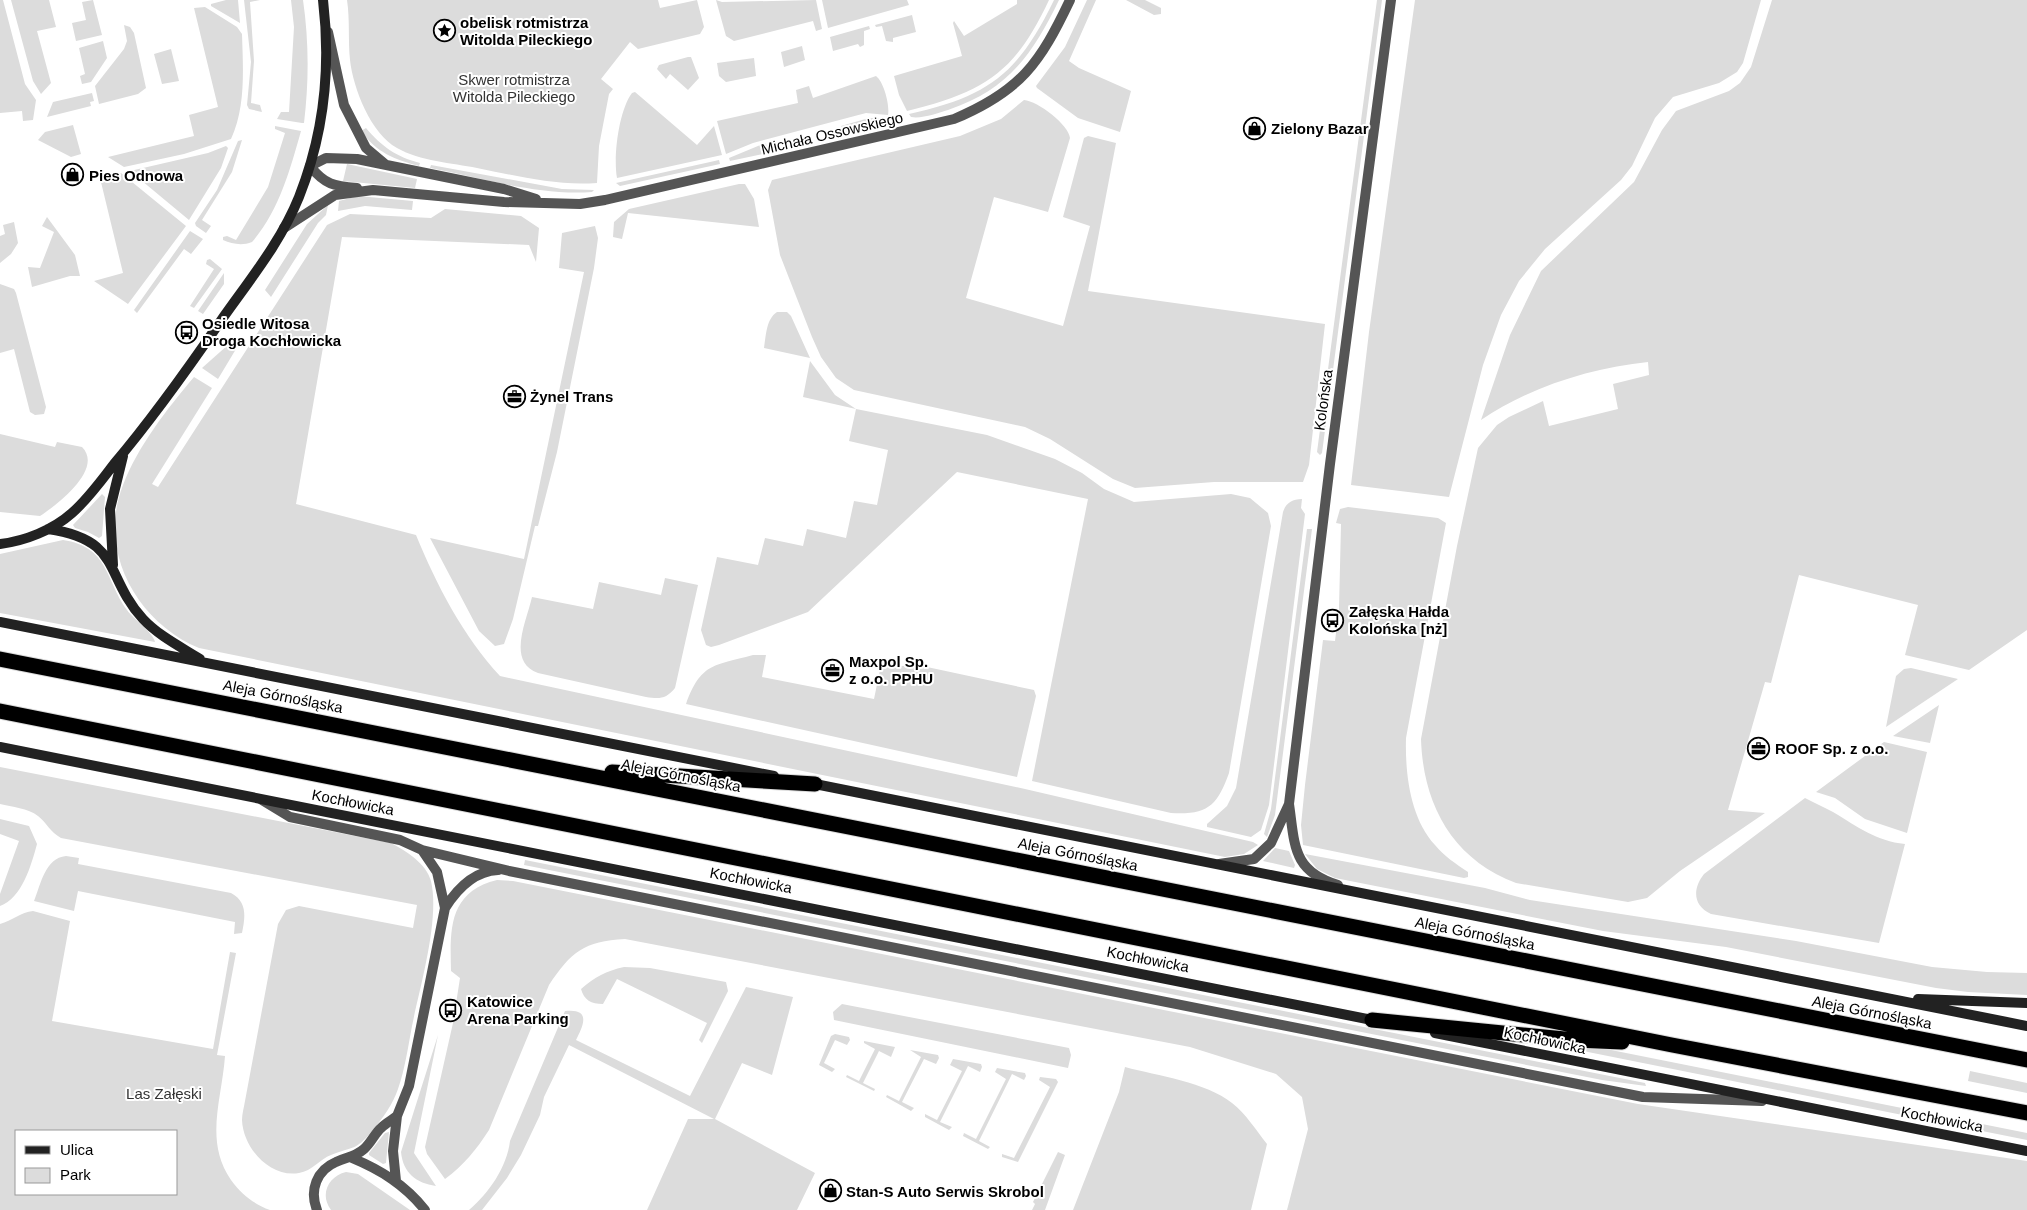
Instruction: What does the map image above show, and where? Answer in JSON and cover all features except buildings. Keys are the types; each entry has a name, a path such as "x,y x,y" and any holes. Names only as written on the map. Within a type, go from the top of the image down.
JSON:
{"highway":[{"name":"Aleja Górnośląska","path":"0,659 2027,1060"},
{"path":"0,711 1672,1045 2027,1113"},
{"path":"572,771 654,773 815,784"},
{"path":"1372,1020 1575,1040 1672,1045"}],"main road":[{"path":"0,544 30,537 48,529 71,514 127,449 203,346 284,228 310,166 324,106 325,20 323,0"},
{"path":"113,568 110,544 110,509 127,449"},
{"path":"48,529 68,532 88,539 101,549 129,599 144,619 160,634 205,662"},
{"path":"0,622 2027,1026"},
{"name":"Kochłowicka","path":"0,747 1372,1020 1772,1102 2027,1151"},
{"path":"1888,998 2027,1002"}],"street":[{"name":"Michała Ossowskiego","path":"547,202 580,204 605,200 954,119 998,98 1016,85 1032,68 1047,47 1070,0"},
{"name":"Kolońska","path":"1289,804 1330,464 1391,0"},
{"path":"325,20 344,106 366,148 386,165"},
{"path":"326,158 343,158 504,189 547,202 504,202 336,186 321,179 310,166 326,158"},
{"path":"284,228 335,195 373,190"},
{"name":"Kochłowicka","path":"262,800 290,817 400,840 422,850 509,870 1643,1097 1772,1102"},
{"path":"1217,865 1254,859 1271,842 1289,804"},
{"path":"1289,804 1296,848 1304,866 1321,880 1377,896"},
{"path":"422,850 437,872 445,908"},
{"path":"396,1181 393,1151 397,1116 409,1086 445,908 452,897 473,878 488,871 509,870"},
{"path":"317,1210 314,1196 318,1176 337,1161 352,1158 364,1148 380,1128 397,1116"},
{"path":"352,1158 396,1181 425,1210"}],"green space":[{"path":"0,0 3,0 25,84 36,100 33,120 23,121 22,111 0,113"},
{"path":"11,0 49,0 56,27 37,31 51,83 41,94 33,81"},
{"path":"93,0 102,35 76,41 72,23 86,20 82,2"},
{"path":"226,0 238,0 240,23 211,6 211,4"},
{"path":"244,0 260,0 250,2 254,61 251,103 260,105 262,112 249,109 247,105 251,62"},
{"path":"291,0 303,0 305,15 308,62 304,123 277,119 281,112 289,112 294,27"},
{"name":"Skwer rotmistrza Witolda Pileckiego","path":"347,0 658,0 660,8 697,0 704,27 700,34 638,49 630,42 601,79 613,89 609,94 599,146 597,183 552,182 426,159 397,148 388,141 371,121 355,84 350,60"},
{"path":"716,0 722,2 816,0 822,29 816,31 813,21 734,41 726,36"},
{"path":"822,0 907,0 909,5 828,28"},
{"path":"1017,0 1049,0 1036,25 1009,62 994,76 977,87 934,104 907,111 899,95 894,76 962,56 954,21 964,36 1017,4"},
{"path":"1054,0 1059,0 1039,37 1016,68 1003,81 969,102 930,115 911,117 909,114 937,107 981,90 998,78 1013,64 1027,46"},
{"path":"1087,0 1096,0 1069,61 1079,68 1131,91 1120,132 1078,118 1036,86 1065,47"},
{"path":"1126,0 1145,0 1161,8 1161,14 1154,15"},
{"path":"1377,0 1382,0 1322,453 1320,455 1317,452"},
{"path":"1415,0 1761,0 1743,63 1737,72 1719,83 1673,97 1655,118 1632,166 1621,180 1545,249 1519,281 1501,315 1483,365 1449,497 1351,485 1369,332"},
{"path":"1772,0 2027,0 2027,630 1969,670 1905,655 1918,605 1799,575 1771,683 1765,682 1728,810 1765,813 1680,871 1647,898 1628,902 1516,883 1494,873 1474,860 1458,844 1445,826 1435,807 1423,763 1421,739 1457,546 1478,448 1497,425 1509,417 1543,401 1549,426 1618,409 1613,384 1649,375 1648,362 1605,369 1561,381 1519,398 1481,420 1510,335 1541,271 1634,182 1662,130 1676,111 1729,91 1740,83 1751,67"},
{"path":"205,7 237,27 242,34 243,87 236,127 231,139 184,154 124,167 108,157 194,136 189,115 218,107 194,8"},
{"path":"912,15 916,32 893,38 893,42 886,41 882,26 876,27 875,25"},
{"path":"124,25 130,27 134,33 146,88 138,94 99,104 95,86 124,49 127,41"},
{"path":"869,26 870,29 864,31 864,45 860,47 858,44 833,51 830,37"},
{"path":"103,41 107,58 91,82 82,84 80,76 85,74 79,48"},
{"path":"802,46 805,60 784,67 781,52"},
{"path":"171,49 179,81 162,84 154,54"},
{"path":"691,57 699,78 688,90 670,74 666,79 657,69 659,65"},
{"path":"754,58 756,76 726,82 719,76 717,63"},
{"path":"876,76 882,83 886,94 888,115 866,113 753,143 726,154 717,121 798,103 796,90 809,86 813,98"},
{"path":"635,92 697,145 714,126 722,155 617,178 616,158 620,122 627,101 632,93"},
{"path":"92,93 94,101 90,102 91,106 47,117 53,102"},
{"path":"1024,100 1030,101 1052,114 1064,127 1070,138 1048,212 994,197 966,298 1063,326 1090,226 1063,217 1084,138 1088,136 1116,143 1088,291 1325,324 1309,465 1303,482 1214,482 1135,488 1113,479 1050,439 1025,427 854,390 836,378 821,357 780,255 768,190 772,180 960,136 1001,119"},
{"path":"869,118 887,119 881,126 848,134 841,126"},
{"path":"73,125 81,154 71,157 38,140 45,132"},
{"path":"275,126 301,131 288,175 270,217 252,242 245,244 230,243 223,240 223,237 227,236 236,240 268,187 285,133 275,129"},
{"path":"366,128 390,150 404,158 420,163 419,166 394,158 373,145 361,131"},
{"path":"242,140 232,172 202,220 211,226 206,233 196,226 195,223 217,190 238,141"},
{"path":"765,143 772,152 730,161 729,158"},
{"path":"226,146 228,148 221,168 189,220 130,171 208,153"},
{"path":"719,160 720,164 620,186 616,183"},
{"path":"347,164 417,179 415,188 343,181"},
{"path":"431,165 562,189 594,190 592,192 572,193 531,189 430,168"},
{"path":"121,173 186,226 128,304 94,281 123,273 100,178"},
{"path":"745,184 754,199 759,227 628,213 622,239 613,237 614,222 629,209"},
{"path":"358,196 413,201 412,210 365,206 338,211 339,201"},
{"path":"328,205 326,215 318,223 271,297 265,290 307,224"},
{"path":"445,209 521,216 539,228 536,262 529,245 342,237 296,504 416,535 432,572 452,610 474,645 500,676 1025,789 1253,842 1258,845 1244,854 1225,857 199,648 177,636 157,621 141,602 128,582 119,559 115,535 116,510 123,485 145,442 194,377 212,388 152,484 158,487 327,225 350,214 431,218"},
{"path":"47,217 75,255 80,276 70,276 32,287 28,267 40,268 54,232 42,226"},
{"path":"14,222 18,243 11,254 0,263 0,236 5,234 3,225"},
{"path":"595,226 598,238 594,268 557,452 538,526 535,526 513,619 504,644 495,646 479,631 430,538 524,559 584,272 559,268 562,233"},
{"path":"190,231 203,239 191,254 184,249 137,313 134,310"},
{"path":"210,259 222,269 194,308 190,306 214,269 206,264 207,260"},
{"path":"224,273 224,284 203,314 198,311"},
{"path":"0,284 14,289 16,293 46,407 44,414 35,415 30,412 14,349 0,353"},
{"path":"777,312 787,312 791,316 810,358 764,348 769,323"},
{"path":"229,344 236,349 218,379 202,368"},
{"path":"810,361 835,395 856,409 803,397"},
{"path":"856,409 987,435 1055,459 1082,473 1104,489 1134,502 1231,494 1250,498 1268,513 1271,526 1229,773 1215,801 1202,810 1171,813 1032,781 1088,499 957,472 808,612 719,645 711,647 706,645 701,630 717,557 758,565 765,538 803,546 807,529 846,538 854,501 877,505 888,450 849,441"},
{"path":"0,434 55,447 57,442 82,447 87,456 87,466 83,476 67,495 40,516 0,512"},
{"path":"102,494 105,497 102,536 99,538 75,528 73,525"},
{"path":"1302,499 1301,508 1305,514 1269,805 1261,830 1251,837 1207,827 1207,824 1227,806 1236,788 1283,512 1290,502"},
{"path":"1348,507 1438,518 1446,523 1406,738 1407,766 1411,794 1420,822 1435,845 1442,853 1468,872 1468,877 1464,878 1303,845 1301,825 1323,640 1335,641 1339,609 1341,524 1336,523 1340,509"},
{"path":"1307,529 1312,529 1275,815 1267,837 1264,834 1271,809"},
{"path":"63,540 78,544 98,557 127,610 151,634 155,642 0,613 0,554"},
{"path":"665,578 698,585 675,688 666,696 659,698 646,697 538,673 528,668 523,660 521,640 532,597 593,609 599,582 661,595"},
{"path":"753,655 766,655 762,677 874,699 881,665 927,667 1034,690 1036,696 1017,777 686,704 703,673 718,665"},
{"path":"1911,668 1958,679 1886,727 1896,676 1904,669"},
{"path":"1939,705 1930,743 1893,736"},
{"path":"1884,742 1927,752 1907,833 1865,819 1835,798 1816,792"},
{"path":"0,767 391,843 420,863 431,881 433,897 431,933 424,973 398,1089 384,1116 362,1142 327,1157 304,1172 288,1173 268,1166 260,1159 247,1141 242,1115 278,924 286,910 299,906 413,928 417,905 61,838 34,813 25,809 0,804"},
{"path":"1805,798 1876,837 1905,844 1879,943 1711,914 1700,906 1696,890 1704,874"},
{"path":"0,819 29,826 37,844 20,889 8,902 0,906 0,894 19,841 0,834"},
{"path":"1275,848 1289,851 1295,865 1294,868 1263,861"},
{"path":"1305,854 1485,888 1530,900 1796,941 1932,967 1987,972 2027,973 2027,995 1968,992 1936,988 1726,947 1603,931 1335,878 1317,869"},
{"path":"66,856 79,858 78,864 231,893 243,906 244,922 242,933 234,934 235,922 78,891 74,911 34,901 48,867 53,861"},
{"path":"525,860 1645,1083 1646,1086 1602,1080 524,865"},
{"path":"497,880 513,881 1638,1104 2027,1161 2027,1210 1287,1210 1308,1129 1302,1097 1276,1074 1190,1047 625,939 599,942 589,946 580,950 564,964 549,985 489,1130 469,1157 445,1179 427,1154 425,1147 453,1023 460,978 451,971 452,927 461,903 469,894 481,886"},
{"name":"Las Załęski","path":"33,911 70,921 52,1021 213,1049 230,952 236,953 217,1055 225,1056 216,1135 223,1165 231,1180 249,1198 270,1210 0,1210 0,924"},
{"path":"624,967 650,968 726,982 728,991 702,1043 699,1040 707,1023 617,979 603,1004 586,999 581,989 601,975"},
{"path":"746,987 793,997 772,1075 742,1063 715,1119 815,1173 797,1210 647,1210 688,1119 714,1119 569,1045 544,1097 540,1115 521,1155 507,1178 482,1210 469,1210 490,1188 501,1170 510,1141 565,1011 579,1012 582,1015 583,1024 576,1040 690,1096"},
{"path":"842,1004 1069,1048 1071,1055 1068,1068 834,1020 833,1012"},
{"path":"835,1034 849,1037 850,1040 847,1045 835,1040 824,1063 835,1069 832,1072 819,1065 831,1036"},
{"path":"438,1035 414,1153 436,1186 429,1185 412,1176 404,1166 401,1152"},
{"path":"864,1041 895,1047 891,1057 879,1051 863,1083 875,1089 874,1091 846,1077 847,1075 859,1081 875,1049 864,1043"},
{"path":"1586,1048 1606,1049 2027,1133 2027,1140 1588,1052 1585,1051"},
{"path":"910,1050 938,1055 939,1058 936,1064 924,1059 902,1102 914,1108 911,1111 886,1097 887,1095 899,1101 921,1057"},
{"path":"953,1059 981,1064 982,1067 980,1072 968,1066 940,1122 952,1127 949,1130 925,1117 925,1114 937,1120 962,1071 950,1065"},
{"path":"1125,1067 1181,1080 1209,1090 1232,1103 1246,1117 1267,1144 1251,1210 1073,1210 1119,1092"},
{"path":"997,1068 1025,1073 1026,1076 1024,1080 1012,1074 979,1141 990,1147 988,1149 963,1136 964,1133 976,1139 1006,1079 995,1072"},
{"path":"1970,1071 2027,1083 2027,1093 1968,1081"},
{"path":"1040,1077 1056,1079 1058,1082 1018,1162 1002,1157 1002,1154 1014,1158 1050,1087 1039,1080"},
{"path":"389,1132 386,1163 383,1164 369,1155 369,1153 385,1133"},
{"path":"1058,1152 1065,1155 1045,1210 1032,1210 1035,1204 1033,1202"},
{"path":"346,1172 358,1174 410,1210 331,1210 326,1198 328,1186 335,1177"}],"place":[{"name":"obelisk rotmistrza Witolda Pileckiego","path":"444,31"},
{"name":"Zielony Bazar","path":"1255,128"},
{"name":"Pies Odnowa","path":"73,175"},
{"name":"Osiedle Witosa Droga Kochłowicka","path":"186,332"},
{"name":"Żynel Trans","path":"514,396"},
{"name":"Załęska Hałda Kolońska [nż]","path":"1333,620"},
{"name":"Maxpol Sp. z o.o. PPHU","path":"833,670"},
{"name":"ROOF Sp. z o.o.","path":"1759,748"},
{"name":"Katowice Arena Parking","path":"451,1010"},
{"name":"Stan-S Auto Serwis Skrobol","path":"830,1191"}]}
